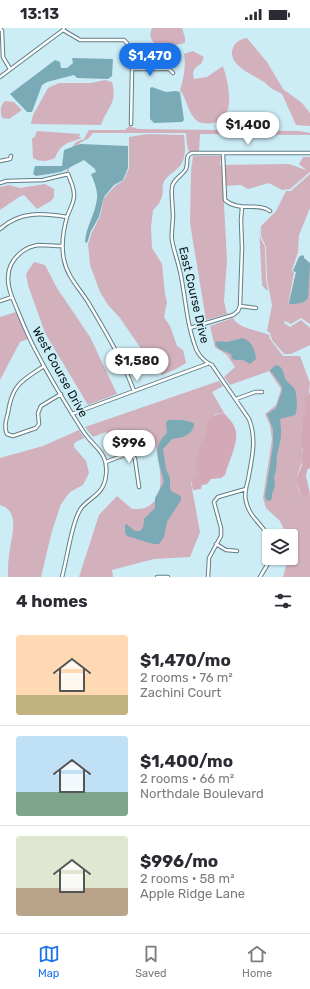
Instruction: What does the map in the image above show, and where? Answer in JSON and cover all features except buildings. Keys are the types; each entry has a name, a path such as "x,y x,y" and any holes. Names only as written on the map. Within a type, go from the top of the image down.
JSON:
{"street":[{"path":"0,28 2,31 3,57 10,69"},
{"path":"0,77 63,29 80,40 124,40 128,43 132,69 132,124"},
{"path":"132,69 169,70 173,73"},
{"path":"270,211 264,208 242,207 229,204 225,200 223,154 310,153"},
{"name":"East Course Drive","path":"223,154 189,154 186,169 174,182 172,187 172,233 190,328 197,350 207,364 212,365 249,418 254,435 254,445 245,499 252,517 265,529"},
{"path":"0,161 10,159 11,156"},
{"path":"0,183 6,181 43,180 68,174 74,194 74,201 67,217 64,231 62,246 64,260 68,273 87,301 120,358 134,391"},
{"path":"190,328 233,315 238,311 240,306 242,207"},
{"path":"0,230 14,220 29,214 45,214 67,217"},
{"name":"West Course Drive","path":"62,246 36,245 26,249 18,255 8,270 8,288 44,366 84,434 102,452 106,462"},
{"path":"0,301 12,297"},
{"path":"240,306 256,308"},
{"path":"72,414 207,364"},
{"path":"44,366 24,378 14,389 10,399 5,429 7,434 13,436 36,428 38,424 38,413 41,406 61,394"},
{"path":"236,399 255,392 262,392"},
{"path":"62,577 75,518 82,508 96,496 102,487 106,475 106,462 127,454 133,455 135,459 139,487"},
{"path":"208,577 209,558 221,536 221,528 214,502 218,497 246,489"},
{"path":"216,544 226,550 237,551"},
{"path":"260,577 267,565"},
{"path":"157,577 168,577"}],"shaded area":[{"path":"152,28 182,28 185,43 170,46 156,45 152,41 151,37"},
{"path":"247,38 267,62 283,89 302,103 310,113 310,126 296,125 282,94 242,69 233,60 232,54 235,44 242,39"},
{"path":"193,51 204,57 201,64 194,70 194,79 207,77 223,66 225,73 229,90 228,107 226,114 221,120 213,123 202,123 193,117 180,90 183,81 185,63 184,54"},
{"path":"105,80 112,82 114,95 111,105 101,125 31,124 33,115 48,88 59,83 91,83"},
{"path":"5,101 14,102 22,110 9,119 2,118 1,109"},
{"path":"129,126 138,129 299,131 310,133 310,135 200,134 199,152 189,153 186,133 93,133 74,148 70,159 69,171 67,172 65,157 76,142 84,139 89,130 125,130"},
{"path":"37,131 80,134 79,137 82,138 62,146 55,158 41,161 33,158 32,138 34,138"},
{"path":"147,134 184,135 185,144 185,153 181,165 167,177 164,182 161,199 153,210 151,227 152,248 162,264 167,302 164,317 170,326 177,346 183,350 186,363 162,375 144,353 120,318 108,305 100,292 90,265 88,244 92,232 100,217 104,198 115,186 124,180 129,168 129,137"},
{"path":"193,156 221,156 220,165 289,164 306,170 299,164 303,157 310,157 310,172 290,189 282,190 269,183 248,189 241,185 223,186 227,260 224,301 227,314 206,320 190,223 191,171"},
{"path":"310,174 310,208 299,235 298,252 292,270 294,273 287,309 296,272 293,271 299,257 304,256 304,258 310,263 310,324 301,318 291,324 285,321 284,323 290,327 301,320 310,328 310,345 291,354 284,354 272,340 270,333 267,331 272,305 267,280 266,247 261,236 261,226 276,211 286,191 291,191"},
{"path":"45,184 54,189 54,197 51,201 37,209 24,195 0,210 0,187 9,185 20,188"},
{"path":"259,225 260,237 265,247 266,280 268,290 266,290 262,285"},
{"path":"34,262 45,265 57,288 90,337 117,394 88,405 45,333 28,285 26,274"},
{"path":"16,312 28,339 20,342 0,380 0,317"},
{"path":"233,318 244,327 269,335 270,339 283,356 300,356 310,383 307,411 303,416 299,443 302,448 303,458 297,482 303,501 310,494 310,577 283,577 286,565 298,565 298,529 284,529 280,521 266,508 263,498 272,439 270,425 265,414 276,405 281,389 269,371 230,385 224,377 235,367 227,355 215,347 210,326"},
{"path":"219,381 223,386 212,392 224,413 215,414 206,427 206,432 201,446 198,474 191,483 200,532 190,557 154,559 112,570 113,577 79,577 99,515 117,496 132,509 145,508 153,503 158,496 160,488 160,469 155,442 143,436 112,443 106,432 93,437 85,427"},
{"path":"310,393 310,468 307,470 306,476 310,494 303,501 296,480 302,465 303,450 299,443 303,424 303,415 307,411 305,409 306,397"},
{"path":"224,413 232,422 236,432 236,442 225,475 221,478 211,479 207,484 202,485 201,489 193,490 192,481 198,474 195,465 196,459 206,432 207,423 213,416"},
{"path":"79,430 84,438 74,443 74,447 86,461 89,473 83,485 70,492 61,504 52,531 41,577 8,577 8,559 13,523 10,512 0,505 0,458 43,446"}],"water":[{"path":"72,58 113,59 112,76 108,79 77,78 74,75 47,82 42,85 32,112 27,112 10,94 55,60 60,62 61,68 67,68 73,63"},
{"path":"152,87 166,92 180,92 184,120 182,122 154,123 150,119 150,88"},
{"path":"80,144 128,146 128,168 123,180 114,185 104,197 99,217 91,231 87,243 85,242 86,236 97,199 96,189 91,174 96,172 95,169 84,160 61,172 36,176 33,174 35,166 62,166 64,150"},
{"path":"302,255 310,263 308,298 302,303 289,304 296,272 293,271 299,257"},
{"path":"243,338 251,344 255,352 256,359 250,364 243,360 232,359 231,354 219,349 215,344 217,341 227,342"},
{"path":"276,365 281,367 286,380 295,390 297,406 295,415 280,419 281,437 274,477 275,486 272,499 269,501 266,500 265,496 273,445 273,429 267,414 276,408 282,391 282,387 270,371"},
{"path":"168,420 183,420 194,423 194,426 191,432 183,437 172,439 163,449 166,469 170,478 171,491 181,496 181,500 167,522 164,537 159,544 153,544 127,536 125,533 125,525 127,524 136,531 141,530 143,528 144,519 155,508 155,498 164,482 159,462 158,450 159,444 167,433 166,423"}]}
